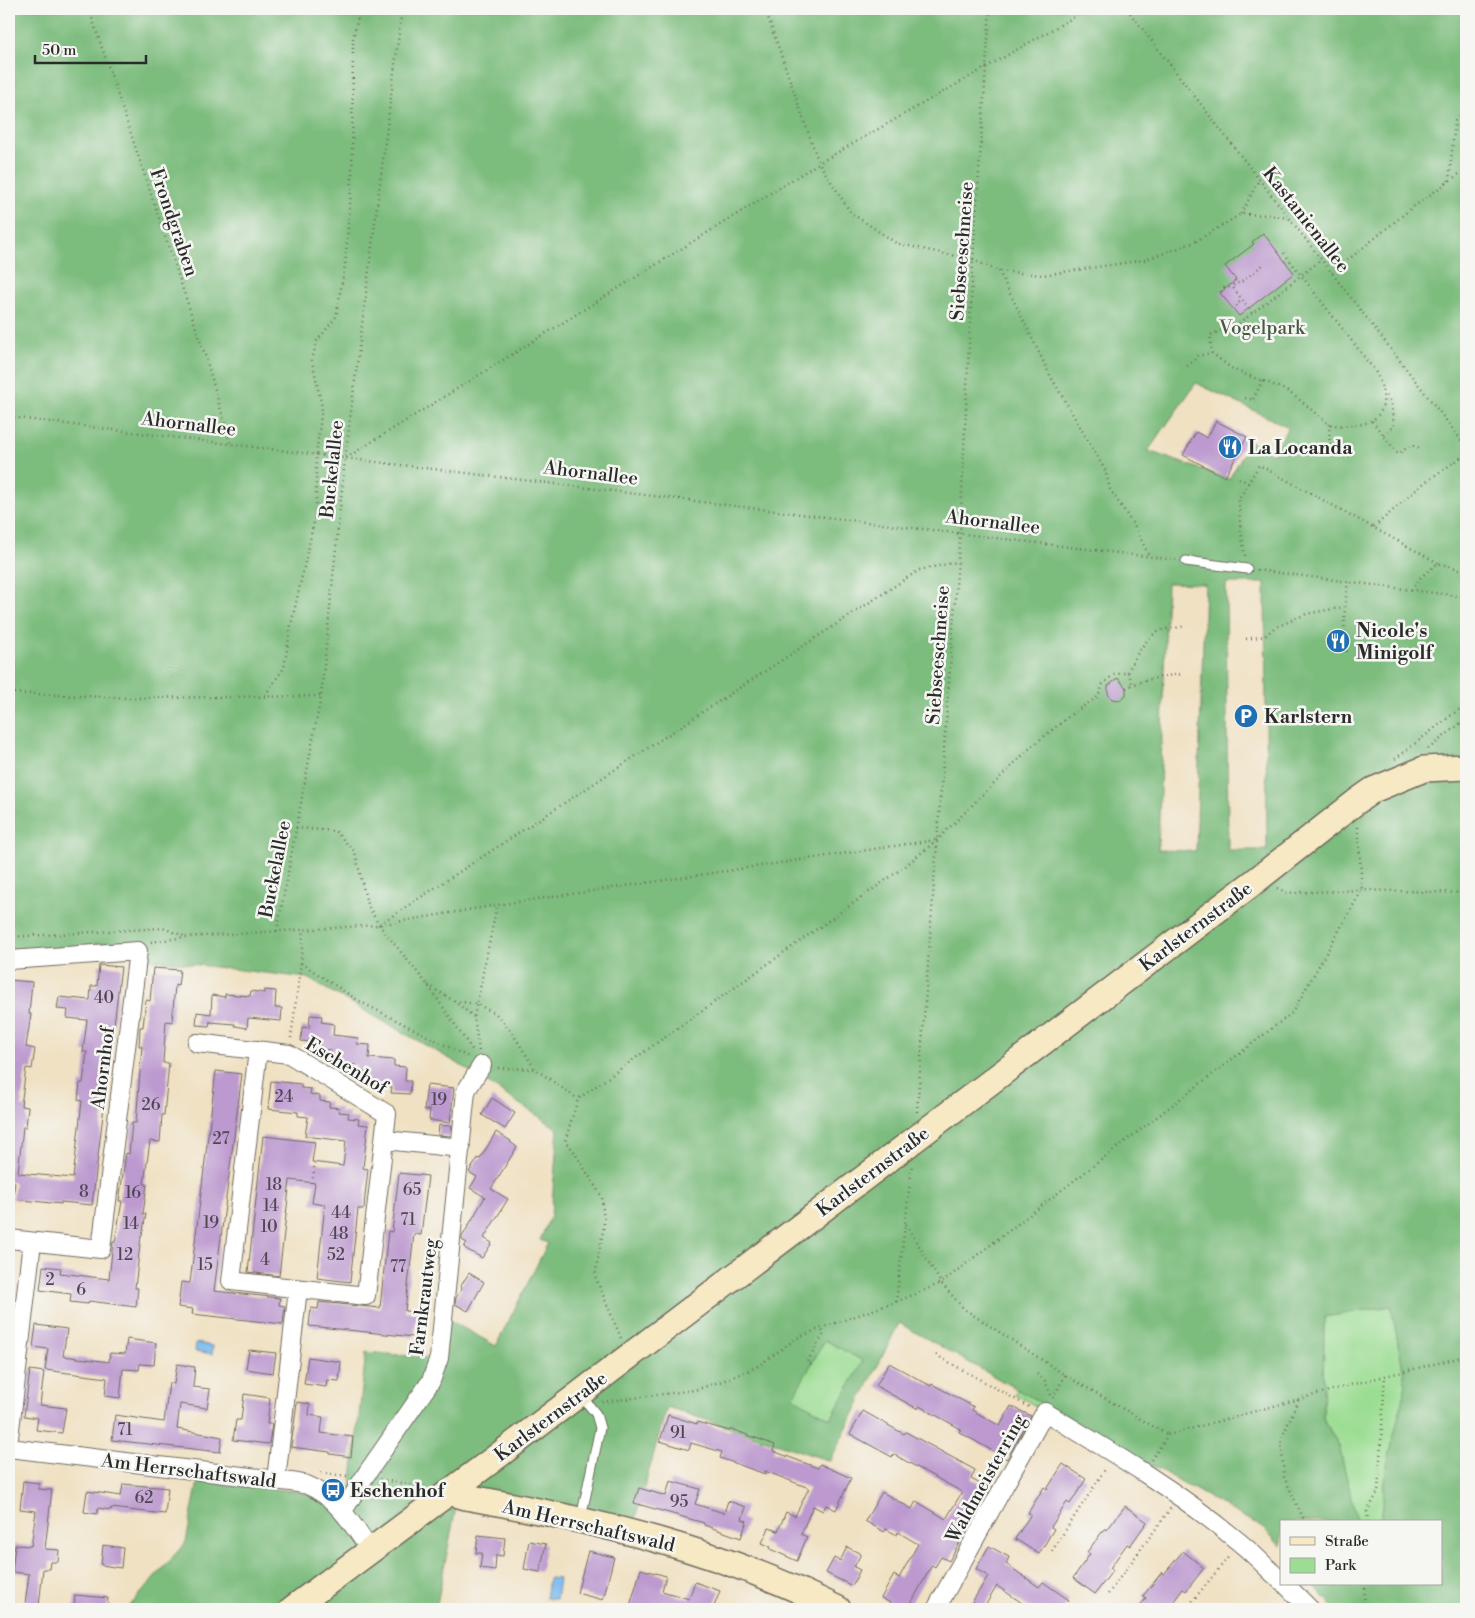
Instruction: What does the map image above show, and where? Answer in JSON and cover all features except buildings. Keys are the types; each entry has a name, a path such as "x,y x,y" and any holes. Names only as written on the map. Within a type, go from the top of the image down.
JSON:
{"street":[{"name":"Karlsternstraße","path":"292,1609 449,1492 584,1399 916,1138 1356,802 1373,790 1424,769 1466,766"},
{"path":"9,960 138,951"},
{"name":"Ahornhof","path":"9,1239 101,1249 138,951"},
{"name":"Eschenhof","path":"197,1043 258,1050 288,1054 387,1114 366,1296 231,1281 258,1050"},
{"name":"Farnkrautweg","path":"343,1511 431,1381 439,1358 466,1091 482,1065"},
{"path":"385,1140 461,1148"},
{"path":"9,1438 32,1242"},
{"path":"276,1480 298,1289"},
{"name":"Waldmeisterring","path":"936,1609 1045,1412 1115,1454 1179,1497 1240,1542 1280,1580"},
{"name":"Am Herrschaftswald","path":"9,1448 306,1485 328,1497 343,1511 370,1550"},
{"name":"Am Herrschaftswald","path":"449,1492 636,1533 747,1570 838,1609"},
{"path":"1287,1586 1310,1609"}],"lane":[{"path":"1186,561 1247,569"},
{"path":"580,1520 599,1433 598,1418 584,1399"}],"path":[{"name":"Frondgraben","path":"89,9 204,354 231,445"},
{"path":"265,695 284,668 291,625 316,513 316,456 322,407 312,360 317,341 336,317 345,265 352,179 354,39 360,9"},
{"name":"Buckelallee","path":"277,931 321,696 345,459 402,9"},
{"path":"765,9 819,163 852,213 896,243 973,260 998,271 1042,275 1144,260 1193,243 1241,214 1259,180"},
{"name":"Siebseeschneise","path":"896,1302 916,1138 960,533 973,260 990,9"},
{"path":"345,459 819,163 1088,9"},
{"name":"Kastanienallee","path":"1127,9 1466,446"},
{"path":"1448,182 1455,121 1466,106"},
{"path":"1332,273 1412,207 1466,169"},
{"path":"1241,214 1288,218"},
{"path":"1284,253 1381,381 1391,404 1394,426 1383,435"},
{"path":"1212,353 1210,335 1241,322 1321,260"},
{"path":"1222,292 1224,288 1240,283 1264,264"},
{"path":"998,271 1051,378 1105,470 1110,490 1136,529 1149,556"},
{"path":"1232,287 1252,313"},
{"path":"1237,306 1242,300"},
{"path":"1187,366 1195,360 1196,356 1212,353 1236,370 1290,393 1329,424 1359,425 1372,420 1381,412 1384,402 1384,391"},
{"path":"1245,398 1254,399 1263,380"},
{"name":"Ahornallee","path":"11,418 1170,559"},
{"path":"9,451 11,418"},
{"path":"1372,420 1398,454 1411,445 1420,448"},
{"path":"1329,424 1330,451"},
{"path":"1374,527 1424,483 1466,454"},
{"path":"1245,556 1240,525 1239,499 1260,465 1438,562 1459,569 1466,568"},
{"path":"1239,478 1248,483"},
{"path":"378,925 919,570 957,562"},
{"path":"1411,590 1421,577 1438,562"},
{"path":"1247,569 1466,596"},
{"path":"1347,652 1343,616 1348,582"},
{"path":"1246,640 1266,636 1274,628 1306,614 1344,607"},
{"path":"1133,685 1128,672 1136,656 1147,642 1160,630 1185,626"},
{"path":"624,1344 595,1276 604,1225 602,1197 566,1141 578,1099 904,867 937,840 1031,747 1073,713 1098,697 1103,684 1113,675 1128,672"},
{"path":"1126,688 1161,676 1183,674"},
{"path":"9,693 129,698 265,695 321,696"},
{"path":"584,1399 695,1390 732,1378 758,1366 797,1338 896,1302 941,1283 1292,1013 1362,890 1356,802"},
{"path":"296,828 335,832 355,852 367,904 378,925 427,984 482,1065"},
{"path":"138,951 148,942 185,937 378,925 497,905 937,840"},
{"path":"1263,874 1270,884 1288,893 1362,890 1466,893"},
{"path":"482,1065 474,1017 497,905"},
{"path":"9,937 163,928 185,937"},
{"path":"288,1054 301,963 303,930"},
{"path":"301,963 359,1001 482,1065 504,1069 535,1069"},
{"path":"427,984 454,1001 474,1017"},
{"path":"454,1001 477,1004 496,1014 511,1031 535,1069 578,1099"},
{"path":"312,1183 315,1162"},
{"path":"906,1223 941,1283 964,1309 1066,1375 1168,1435"},
{"path":"811,1364 807,1362 824,1334 821,1328"},
{"path":"936,1355 1043,1415"},
{"path":"1143,1472 1168,1435 1466,1356"},
{"path":"1037,1374 1044,1378 1052,1399 1066,1375"},
{"path":"1368,1520 1367,1512 1378,1492 1385,1376"},
{"path":"1298,1400 1281,1440 1284,1477 1305,1520"},
{"path":"1052,1551 1115,1454"},
{"path":"1108,1594 1179,1497"},
{"path":"1186,1609 1240,1542"},
{"path":"1364,1609 1365,1586"}],"green space":[{"name":"Vogelpark","path":"9,9 1466,9 1466,1609 1335,1609 1315,1586 1442,1586 1442,1520 1380,1520 1387,1466 1406,1385 1391,1306 1324,1317 1323,1418 1339,1446 1357,1520 1280,1520 1280,1546 1265,1529 899,1323 830,1461 667,1407 634,1523 458,1497 436,1609 127,1609 186,1542 198,1481 350,1497 366,1352 443,1359 449,1320 496,1346 548,1243 540,1240 551,1215 558,1129 457,1063 307,978 140,958 132,941 9,952","holes":["1196,383 1288,427 1273,454 1250,442 1229,479 1148,451","1167,583 1205,584 1196,851 1158,850","1226,583 1265,583 1267,850 1228,850","825,1340 863,1361 831,1419 793,1397"]},
{"path":"1391,1306 1406,1385 1387,1466 1380,1520 1357,1520 1339,1446 1323,1418 1324,1317"},
{"path":"825,1340 864,1361 831,1419 792,1397"},
{"path":"1028,1370 1049,1393 1041,1409 1015,1394"}],"water":[{"path":"196,1343 213,1346 212,1354 195,1351"},
{"path":"549,1578 559,1579 556,1599 546,1598"}],"place":[{"name":"La Locanda","path":"1230,447"},
{"name":"Nicole's Minigolf","path":"1338,641"},
{"name":"Karlstern","path":"1246,716"},
{"name":"Eschenhof","path":"333,1490"}]}
